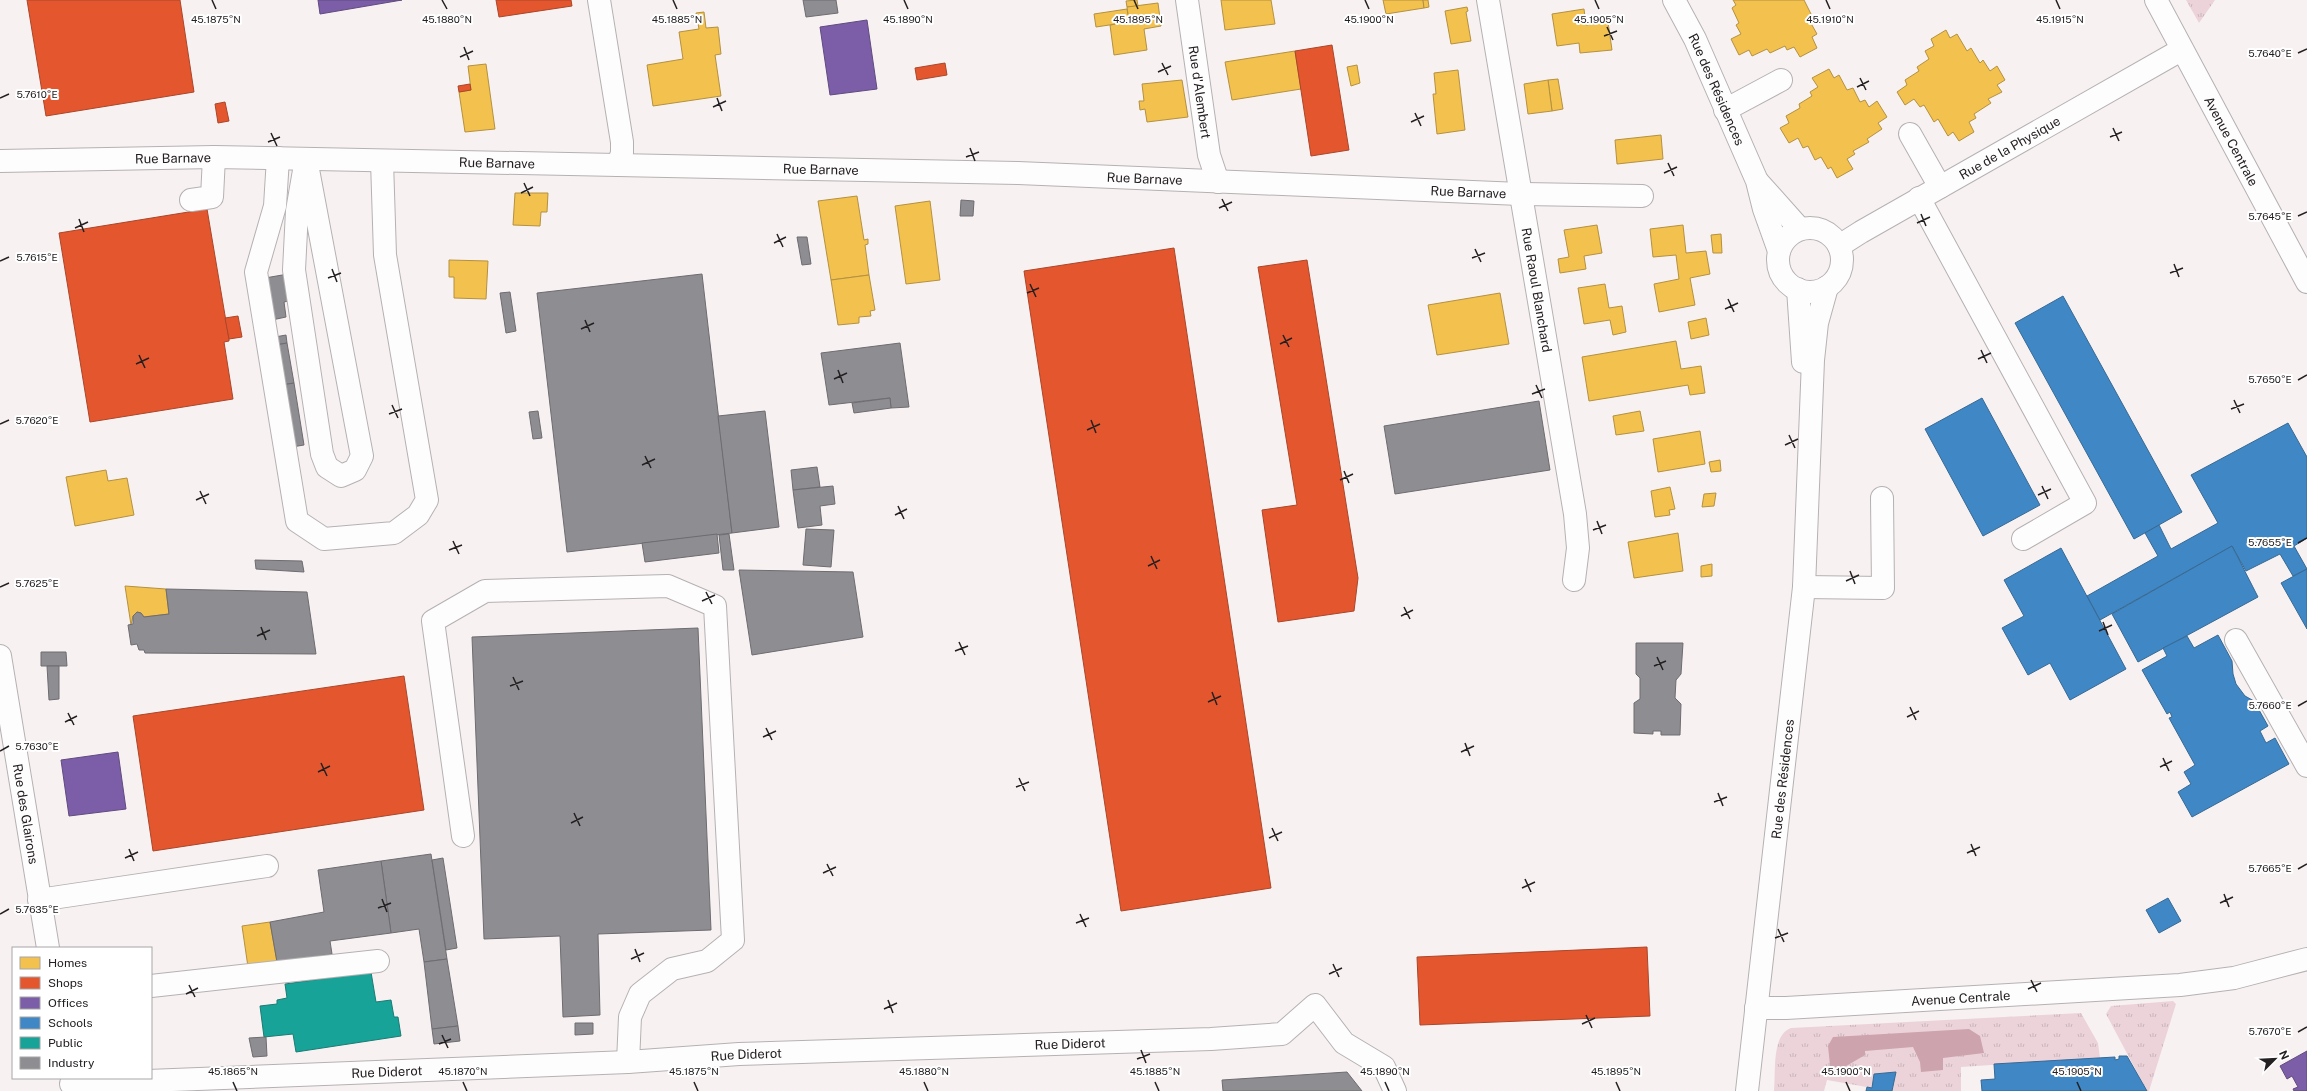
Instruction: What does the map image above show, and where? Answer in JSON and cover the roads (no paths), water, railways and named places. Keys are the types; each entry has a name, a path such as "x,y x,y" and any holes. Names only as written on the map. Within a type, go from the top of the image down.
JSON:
{"street":[{"path":"600,0 622,142 622,153 618,166"},
{"name":"Rue d'Alembert","path":"1187,0 1209,155 1218,182"},
{"name":"Rue Raoul Blanchard","path":"1488,0 1575,514 1578,548 1574,580"},
{"name":"Rue des Résidences","path":"1674,0 1695,39 1757,181 1764,209 1779,251"},
{"name":"Avenue Centrale","path":"2156,0 2181,50 2307,282"},
{"name":"Rue de la Physique","path":"1839,246 1919,198 2181,50"},
{"path":"1725,110 1781,80"},
{"path":"1910,134 1940,187"},
{"path":"190,200 212,198 214,157"},
{"name":"Rue Barnave","path":"0,161 214,157 1018,173 1520,194 1642,196"},
{"path":"278,158 275,206 256,272 297,521 324,539 394,533 418,515 427,500 385,255 382,161"},
{"path":"306,159 362,456 354,470 341,476 327,467 322,454 294,270 297,211 306,159"},
{"name":"Rue des Résidences","path":"1757,181 1800,229"},
{"path":"1919,198 2085,504 2023,539"},
{"path":"1809,228 1823,230 1834,238 1839,246 1842,254 1840,272 1836,279 1827,287 1809,292 1798,289 1784,279 1780,270 1779,251 1784,242 1800,229 1809,228"},
{"name":"Rue des Résidences","path":"1747,1091 1804,587 1812,360 1817,323 1827,287"},
{"name":"Rue des Résidences","path":"1798,289 1809,467"},
{"path":"1804,587 1883,588 1882,498"},
{"path":"463,836 433,622 485,591 668,586 715,606 733,940 707,961 672,969 640,994 630,1017 628,1062"},
{"path":"2236,640 2307,766"},
{"name":"Rue des Glairons","path":"0,656 48,947"},
{"path":"39,900 267,866"},
{"name":"Avenue Centrale","path":"1756,1008 1802,1008 2180,985 2234,978 2307,959"},
{"path":"152,986 378,961"},
{"name":"Rue Diderot","path":"71,1084 628,1062 739,1054 1203,1039 1282,1034 1315,1005 1344,1043 1384,1068 1394,1091"}]}
